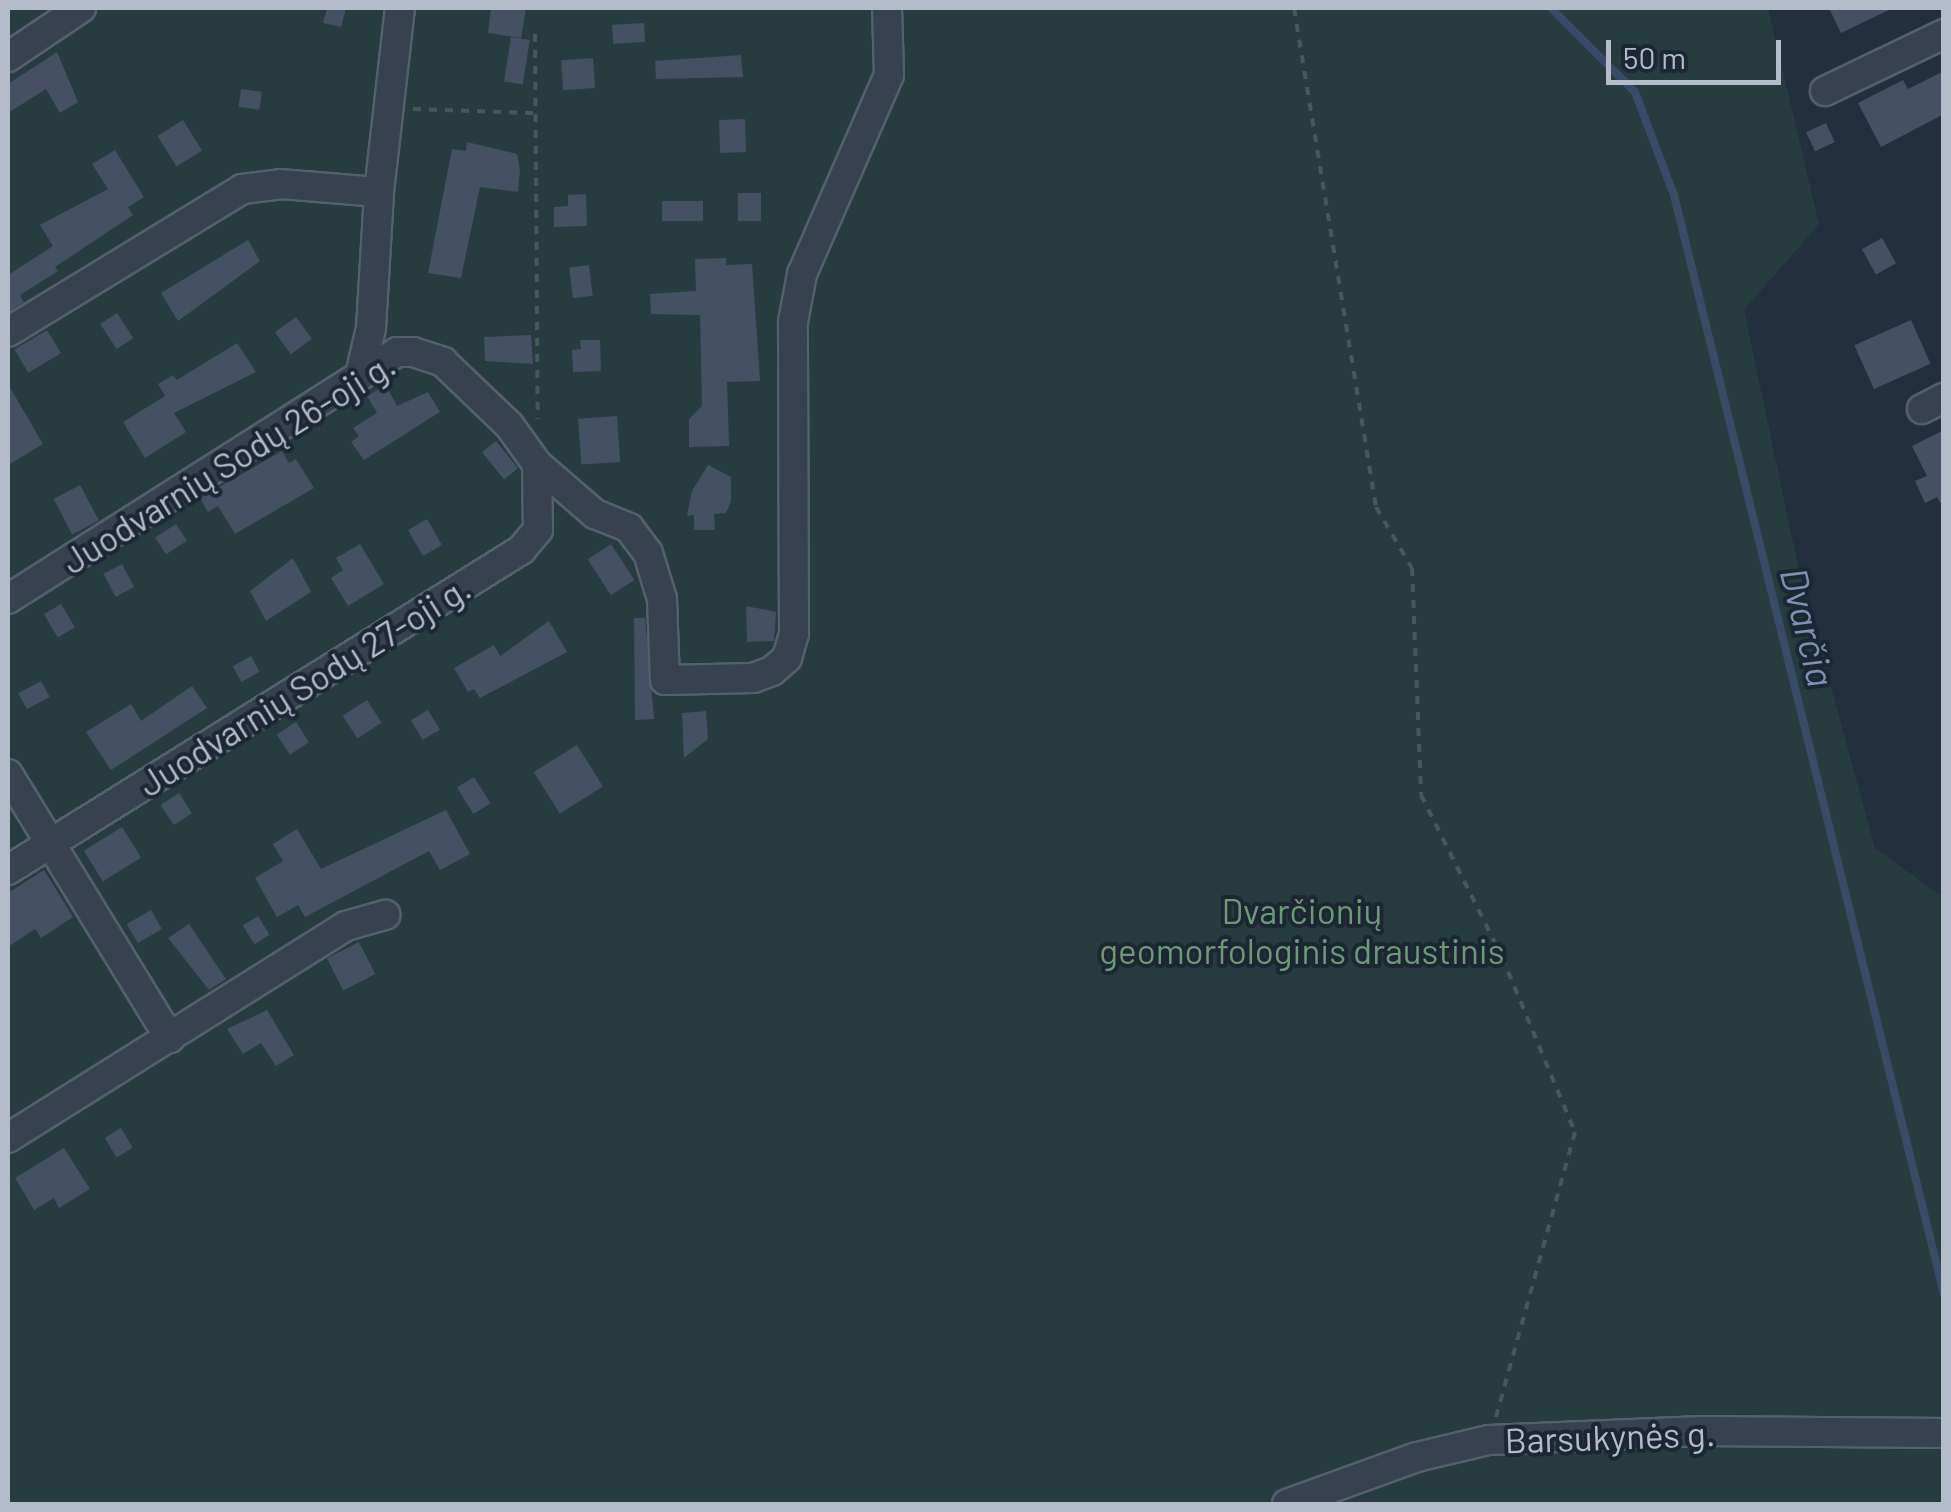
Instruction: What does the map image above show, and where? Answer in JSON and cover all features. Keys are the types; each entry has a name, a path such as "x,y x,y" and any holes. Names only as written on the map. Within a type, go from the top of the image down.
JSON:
{"street":[{"path":"8,57 81,8"},
{"path":"360,375 371,328 380,192 400,8"},
{"name":"Juodvarnių Sodų 26-oji g.","path":"8,599 397,352 444,362 509,425 538,464 595,514 629,528 648,553 662,599 665,680 752,678 787,658 794,633 793,322 802,274 890,75 887,8"},
{"path":"1824,91 1944,34"},
{"path":"8,332 242,188 282,184 380,192"},
{"path":"371,328 397,352"},
{"name":"Juodvarnių Sodų 27-oji g.","path":"8,870 535,539 538,464"},
{"path":"8,774 170,1038"},
{"path":"8,1138 346,926 385,915"},
{"name":"Barsukynės g.","path":"1287,1504 1417,1456 1489,1440 1702,1431 1944,1433"}],"path":[{"path":"1294,8 1376,507 1412,568 1421,795 1502,957 1574,1132 1489,1440"},
{"path":"536,34 538,464"},
{"path":"388,108 534,113"}],"green space":[{"name":"Dvarčionių geomorfologinis draustinis","path":"8,8 1768,8 1819,224 1744,310 1798,566 1875,848 1943,897 1943,1504 8,1504"}],"building":[{"path":"327,8 346,8 341,27 323,23"},
{"path":"491,8 526,8 521,38 488,33"},
{"path":"1829,8 1893,8 1841,33"},
{"path":"644,23 645,42 613,44 612,25"},
{"path":"511,37 530,40 523,84 504,81"},
{"path":"57,52 78,102 60,113 46,89 8,113 8,84"},
{"path":"741,55 743,77 656,79 655,61"},
{"path":"593,58 595,88 563,90 561,60"},
{"path":"1944,71 1944,114 1881,147 1858,103 1903,80 1908,89"},
{"path":"241,89 262,92 259,110 238,107"},
{"path":"745,119 746,152 720,153 719,120"},
{"path":"183,120 202,151 177,166 158,136"},
{"path":"1826,123 1835,142 1815,151 1806,132"},
{"path":"467,142 517,154 518,192 480,187 461,278 428,273 452,149 466,151"},
{"path":"115,150 144,197 128,207 133,215 55,267 58,271 20,295 24,302 8,312 8,275 53,246 40,225 108,189 92,164"},
{"path":"738,193 761,193 761,221 738,221"},
{"path":"586,194 587,226 554,227 554,207 568,206 568,195"},
{"path":"662,201 703,201 703,221 662,221"},
{"path":"1882,238 1896,263 1876,275 1862,249"},
{"path":"248,240 260,261 178,321 161,293"},
{"path":"726,258 726,265 752,264 760,381 727,382 729,446 689,447 689,419 702,406 700,315 651,314 650,294 696,291 695,259"},
{"path":"589,265 593,296 573,298 569,267"},
{"path":"117,313 133,338 117,349 100,324"},
{"path":"296,317 312,339 291,354 275,332"},
{"path":"1911,320 1931,364 1874,389 1854,345"},
{"path":"47,330 61,353 28,373 14,350"},
{"path":"531,335 533,364 485,361 484,337"},
{"path":"580,340 600,340 601,371 573,372 572,350 581,349"},
{"path":"237,343 256,372 174,413 186,432 145,458 123,422 165,396 158,384 173,375 177,380"},
{"path":"8,384 43,444 8,465"},
{"path":"386,385 397,406 428,392 440,412 364,460 351,442 359,436 353,428 377,413 367,396"},
{"path":"617,416 620,462 581,465 578,419"},
{"path":"1944,430 1944,509 1937,497 1925,503 1915,481 1927,476 1912,446"},
{"path":"496,441 518,468 504,480 482,452"},
{"path":"282,451 289,463 296,459 314,488 235,534 218,506 208,512 200,498"},
{"path":"708,465 731,477 731,501 726,513 714,514 715,530 694,530 694,515 687,516 692,491"},
{"path":"80,485 99,520 72,534 54,499"},
{"path":"427,519 442,545 423,556 408,530"},
{"path":"176,524 187,541 166,554 155,538"},
{"path":"360,544 384,584 348,606 331,578 343,570 336,558"},
{"path":"611,544 634,580 611,595 588,559"},
{"path":"293,558 311,592 266,621 250,591"},
{"path":"122,564 134,587 116,597 103,574"},
{"path":"61,604 75,627 58,637 44,614"},
{"path":"746,606 776,612 774,641 747,642"},
{"path":"634,618 645,618 654,719 635,720"},
{"path":"549,621 567,652 480,698 474,689 468,692 454,668 494,645 500,656"},
{"path":"251,656 260,672 241,682 233,666"},
{"path":"41,681 50,697 27,709 18,694"},
{"path":"192,686 207,708 111,770 86,732 131,704 141,721"},
{"path":"367,700 382,723 357,738 343,716"},
{"path":"428,710 440,730 423,740 411,720"},
{"path":"706,711 708,739 684,758 682,713"},
{"path":"296,722 309,742 290,755 277,735"},
{"path":"577,745 603,787 560,814 534,772"},
{"path":"474,777 490,803 473,814 457,788"},
{"path":"179,793 192,813 174,825 161,805"},
{"path":"446,810 470,854 440,870 429,851 305,917 298,905 277,917 255,878 283,861 273,844 297,829 321,869"},
{"path":"122,827 141,858 103,881 84,851"},
{"path":"44,870 73,917 41,938 35,929 8,947 8,893"},
{"path":"151,910 162,929 138,943 127,924"},
{"path":"258,916 270,935 254,944 243,926"},
{"path":"189,924 226,979 209,990 168,938"},
{"path":"359,942 375,974 343,990 327,958"},
{"path":"267,1010 294,1055 276,1066 261,1043 243,1054 227,1029"},
{"path":"121,1128 133,1148 117,1158 105,1138"},
{"path":"64,1148 90,1189 59,1208 54,1198 34,1210 15,1178"}],"waterway":[{"name":"Dvarčia","path":"1551,8 1635,92 1674,195 1944,1294"}]}
